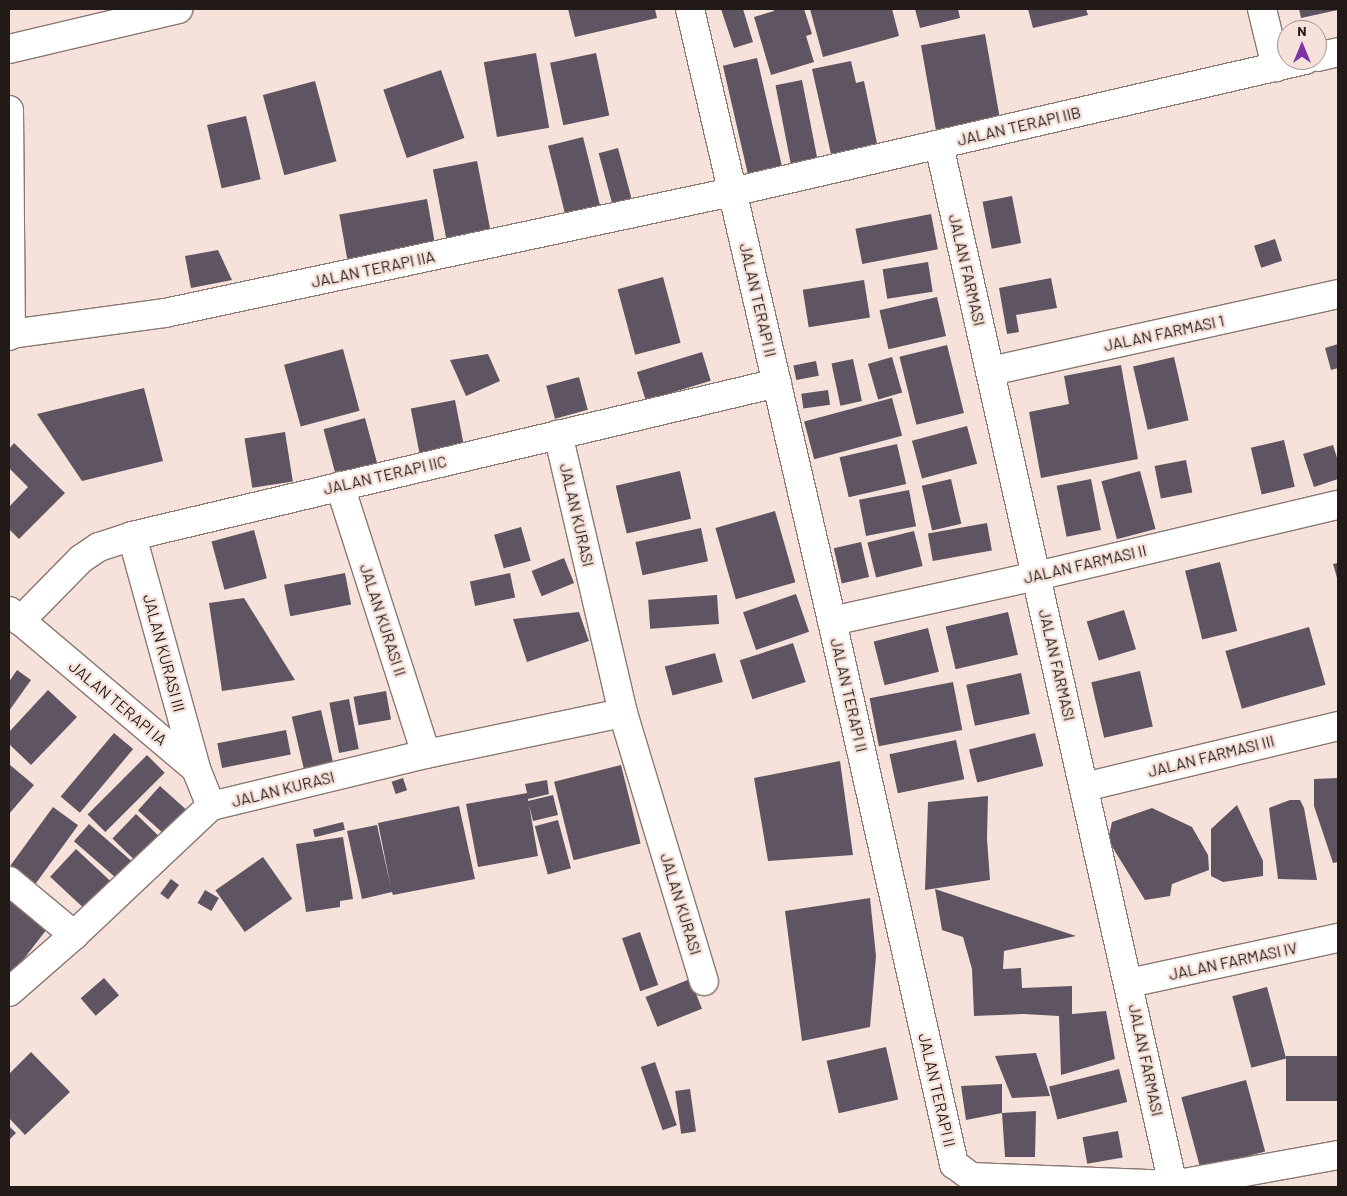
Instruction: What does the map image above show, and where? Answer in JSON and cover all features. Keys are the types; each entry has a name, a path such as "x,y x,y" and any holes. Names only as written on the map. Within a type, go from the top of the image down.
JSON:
{"street":[{"path":"9,50 178,9"},
{"name":"JALAN TERAPI II","path":"690,9 832,621 954,1164 970,1177 1173,1185 1338,1156"},
{"path":"1262,9 1276,67"},
{"name":"JALAN TERAPI IIB","path":"732,192 1276,67"},
{"path":"9,110 10,335"},
{"name":"JALAN FARMASI","path":"939,145 1173,1185"},
{"name":"JALAN TERAPI IIA","path":"10,335 164,313 732,192"},
{"name":"JALAN FARMASI 1","path":"991,371 1338,294"},
{"name":"JALAN TERAPI IIC","path":"15,616 81,559 99,547 132,536 777,383"},
{"name":"JALAN KURASI","path":"558,434 623,713 704,981"},
{"name":"JALAN KURASI II","path":"340,486 426,754"},
{"name":"JALAN FARMASI II","path":"832,621 1037,576 1338,505"},
{"name":"JALAN KURASI III","path":"132,536 196,770"},
{"name":"JALAN TERAPI IA","path":"15,616 196,770 211,806"},
{"name":"JALAN KURASI","path":"9,992 74,935 211,806 426,754 623,713"},
{"name":"JALAN FARMASI III","path":"1084,787 1338,726"},
{"path":"9,881 74,935"},
{"name":"JALAN FARMASI IV","path":"1129,983 1338,938"}],"building":[{"path":"568,9 655,9 657,18 575,37"},
{"path":"721,9 743,9 753,42 734,48"},
{"path":"773,9 804,9 812,34 806,36 814,62 771,75 754,17 774,11"},
{"path":"810,9 892,9 899,36 823,57"},
{"path":"915,9 958,9 960,18 920,28"},
{"path":"1028,9 1086,9 1088,15 1033,28"},
{"path":"1299,9 1338,9 1338,10 1301,18"},
{"path":"985,34 1001,123 937,134 921,45"},
{"path":"536,53 549,128 497,137 484,62"},
{"path":"596,53 609,116 563,125 550,63"},
{"path":"757,58 784,175 750,183 723,66"},
{"path":"851,61 856,83 864,81 879,153 833,163 812,69"},
{"path":"441,70 464,138 407,158 383,90"},
{"path":"802,80 819,169 793,174 775,85"},
{"path":"315,81 336,161 284,175 263,95"},
{"path":"246,116 261,179 222,188 207,125"},
{"path":"583,137 602,212 567,220 548,146"},
{"path":"618,148 631,198 612,203 599,153"},
{"path":"477,161 491,232 447,240 433,170"},
{"path":"1012,196 1021,243 992,249 983,202"},
{"path":"427,199 435,243 347,259 339,214"},
{"path":"931,214 938,249 862,264 855,229"},
{"path":"1275,239 1282,261 1261,268 1254,246"},
{"path":"218,250 232,280 191,288 185,256"},
{"path":"928,262 933,292 887,299 883,269"},
{"path":"663,277 681,343 635,355 618,289"},
{"path":"1051,278 1057,308 1016,315 1019,332 1007,334 999,288"},
{"path":"864,280 870,318 809,327 803,290"},
{"path":"937,297 946,336 889,349 880,310"},
{"path":"1338,344 1338,368 1331,370 1325,348"},
{"path":"947,345 964,413 916,425 899,357"},
{"path":"343,349 360,411 301,427 284,365"},
{"path":"702,352 711,381 646,401 637,372"},
{"path":"488,354 500,381 466,396 450,360"},
{"path":"892,357 902,393 878,399 868,364"},
{"path":"1174,357 1189,420 1148,430 1133,366"},
{"path":"853,359 862,401 840,406 831,364"},
{"path":"816,361 819,376 796,380 793,365"},
{"path":"1121,365 1138,459 1041,478 1029,412 1069,404 1064,376"},
{"path":"579,377 588,410 555,419 546,386"},
{"path":"144,388 163,461 82,481 37,414"},
{"path":"828,390 830,405 803,409 801,394"},
{"path":"892,398 902,436 814,459 804,422"},
{"path":"455,400 464,448 420,457 411,409"},
{"path":"365,418 377,464 336,475 323,429"},
{"path":"967,426 977,464 922,478 912,441"},
{"path":"285,432 293,481 252,488 245,438"},
{"path":"1284,440 1295,487 1262,494 1251,448"},
{"path":"14,443 65,493 19,539 9,529 9,507 28,487 9,468 9,449"},
{"path":"897,444 906,484 849,497 840,457"},
{"path":"1333,445 1338,461 1338,479 1314,487 1303,454"},
{"path":"1186,460 1192,492 1161,498 1155,466"},
{"path":"680,471 691,519 627,534 616,486"},
{"path":"1140,471 1156,529 1117,539 1101,481"},
{"path":"951,479 961,524 932,531 922,486"},
{"path":"1091,479 1101,530 1067,537 1057,486"},
{"path":"909,490 916,526 866,536 859,500"},
{"path":"775,511 795,582 736,599 715,528"},
{"path":"987,523 992,551 933,561 928,533"},
{"path":"521,527 531,561 504,568 494,535"},
{"path":"701,528 708,561 643,575 635,542"},
{"path":"254,530 267,578 224,590 211,541"},
{"path":"914,531 923,566 876,578 867,543"},
{"path":"861,542 869,577 842,583 834,548"},
{"path":"564,558 574,583 542,596 532,571"},
{"path":"1220,562 1237,631 1202,640 1185,571"},
{"path":"1338,563 1338,581 1333,564"},
{"path":"345,573 351,604 290,616 284,585"},
{"path":"510,573 515,597 475,606 470,582"},
{"path":"796,594 809,632 756,650 743,612"},
{"path":"717,595 719,624 650,629 648,600"},
{"path":"244,598 295,680 222,691 209,603"},
{"path":"1124,610 1136,649 1099,661 1087,621"},
{"path":"579,612 589,641 527,662 513,619"},
{"path":"1008,612 1018,655 956,669 946,626"},
{"path":"1309,627 1326,685 1242,709 1225,651"},
{"path":"928,628 939,672 885,685 874,642"},
{"path":"793,643 806,682 752,699 740,660"},
{"path":"715,653 723,682 673,695 665,666"},
{"path":"17,670 31,680 9,711 9,682"},
{"path":"1140,671 1153,727 1104,738 1091,682"},
{"path":"1021,673 1030,714 975,726 966,685"},
{"path":"953,682 962,730 879,746 870,698"},
{"path":"48,690 77,717 31,765 9,744 9,732"},
{"path":"386,691 391,720 359,725 354,697"},
{"path":"349,699 359,749 339,753 329,703"},
{"path":"321,710 334,766 305,772 292,717"},
{"path":"286,730 291,755 222,768 217,743"},
{"path":"114,733 133,749 80,813 61,797"},
{"path":"1035,733 1043,766 977,782 969,749"},
{"path":"956,740 964,779 898,793 889,754"},
{"path":"147,755 165,773 105,832 88,814"},
{"path":"840,761 853,855 768,861 754,778"},
{"path":"621,765 641,844 574,860 554,782"},
{"path":"9,766 34,785 9,814"},
{"path":"403,778 407,790 396,794 392,782"},
{"path":"1338,778 1338,862 1333,863 1314,806 1314,779"},
{"path":"547,780 549,794 528,799 528,801 553,795 558,815 533,821 529,805 538,856 478,867 466,804 527,793 525,784"},
{"path":"160,786 188,811 166,836 138,811"},
{"path":"988,796 987,839 990,880 925,890 928,802"},
{"path":"1290,800 1300,800 1304,808 1317,880 1278,879 1269,808"},
{"path":"1237,805 1263,861 1263,876 1223,882 1211,876 1211,829"},
{"path":"459,806 475,879 393,895 392,892 362,899 347,831 377,825 391,888 378,823"},
{"path":"53,807 78,825 36,883 11,865"},
{"path":"1152,808 1192,827 1208,855 1209,870 1172,884 1170,896 1145,900 1108,840 1112,822"},
{"path":"136,814 160,837 136,861 112,838"},
{"path":"558,820 571,868 548,875 535,826"},
{"path":"343,822 345,830 315,837 313,829"},
{"path":"89,824 132,861 117,879 74,841"},
{"path":"343,837 353,899 340,901 340,907 306,912 296,844"},
{"path":"76,849 115,886 90,914 50,877"},
{"path":"263,857 292,899 245,932 215,890"},
{"path":"171,879 179,885 168,899 160,893"},
{"path":"935,889 1076,936 1004,951 1003,969 1021,968 1022,988 1072,986 1072,1014 1106,1011 1115,1059 1061,1075 1059,1016 1024,1014 974,1016 972,969 963,937 942,930"},
{"path":"205,890 219,898 211,911 198,903"},
{"path":"870,898 876,956 870,1027 802,1041 785,911"},
{"path":"9,899 47,929 9,978"},
{"path":"640,932 658,985 640,991 622,938"},
{"path":"104,978 119,995 96,1016 81,998"},
{"path":"690,979 702,1009 657,1027 645,997"},
{"path":"1267,987 1286,1058 1251,1068 1232,996"},
{"path":"886,1047 898,1100 839,1113 827,1061"},
{"path":"31,1052 70,1092 25,1135 9,1118 9,1074"},
{"path":"1036,1053 1050,1096 1012,1098 995,1056"},
{"path":"1286,1056 1338,1056 1338,1101 1286,1101"},
{"path":"655,1062 677,1125 663,1130 641,1067"},
{"path":"1119,1069 1127,1102 1057,1119 1049,1086"},
{"path":"1246,1080 1265,1151 1200,1169 1181,1097"},
{"path":"1002,1084 1002,1113 966,1120 961,1086"},
{"path":"690,1089 696,1132 681,1134 675,1091"},
{"path":"1036,1111 1035,1157 1005,1157 1002,1113"},
{"path":"9,1126 16,1133 9,1140"},
{"path":"1118,1131 1123,1158 1087,1164 1083,1137"}]}
